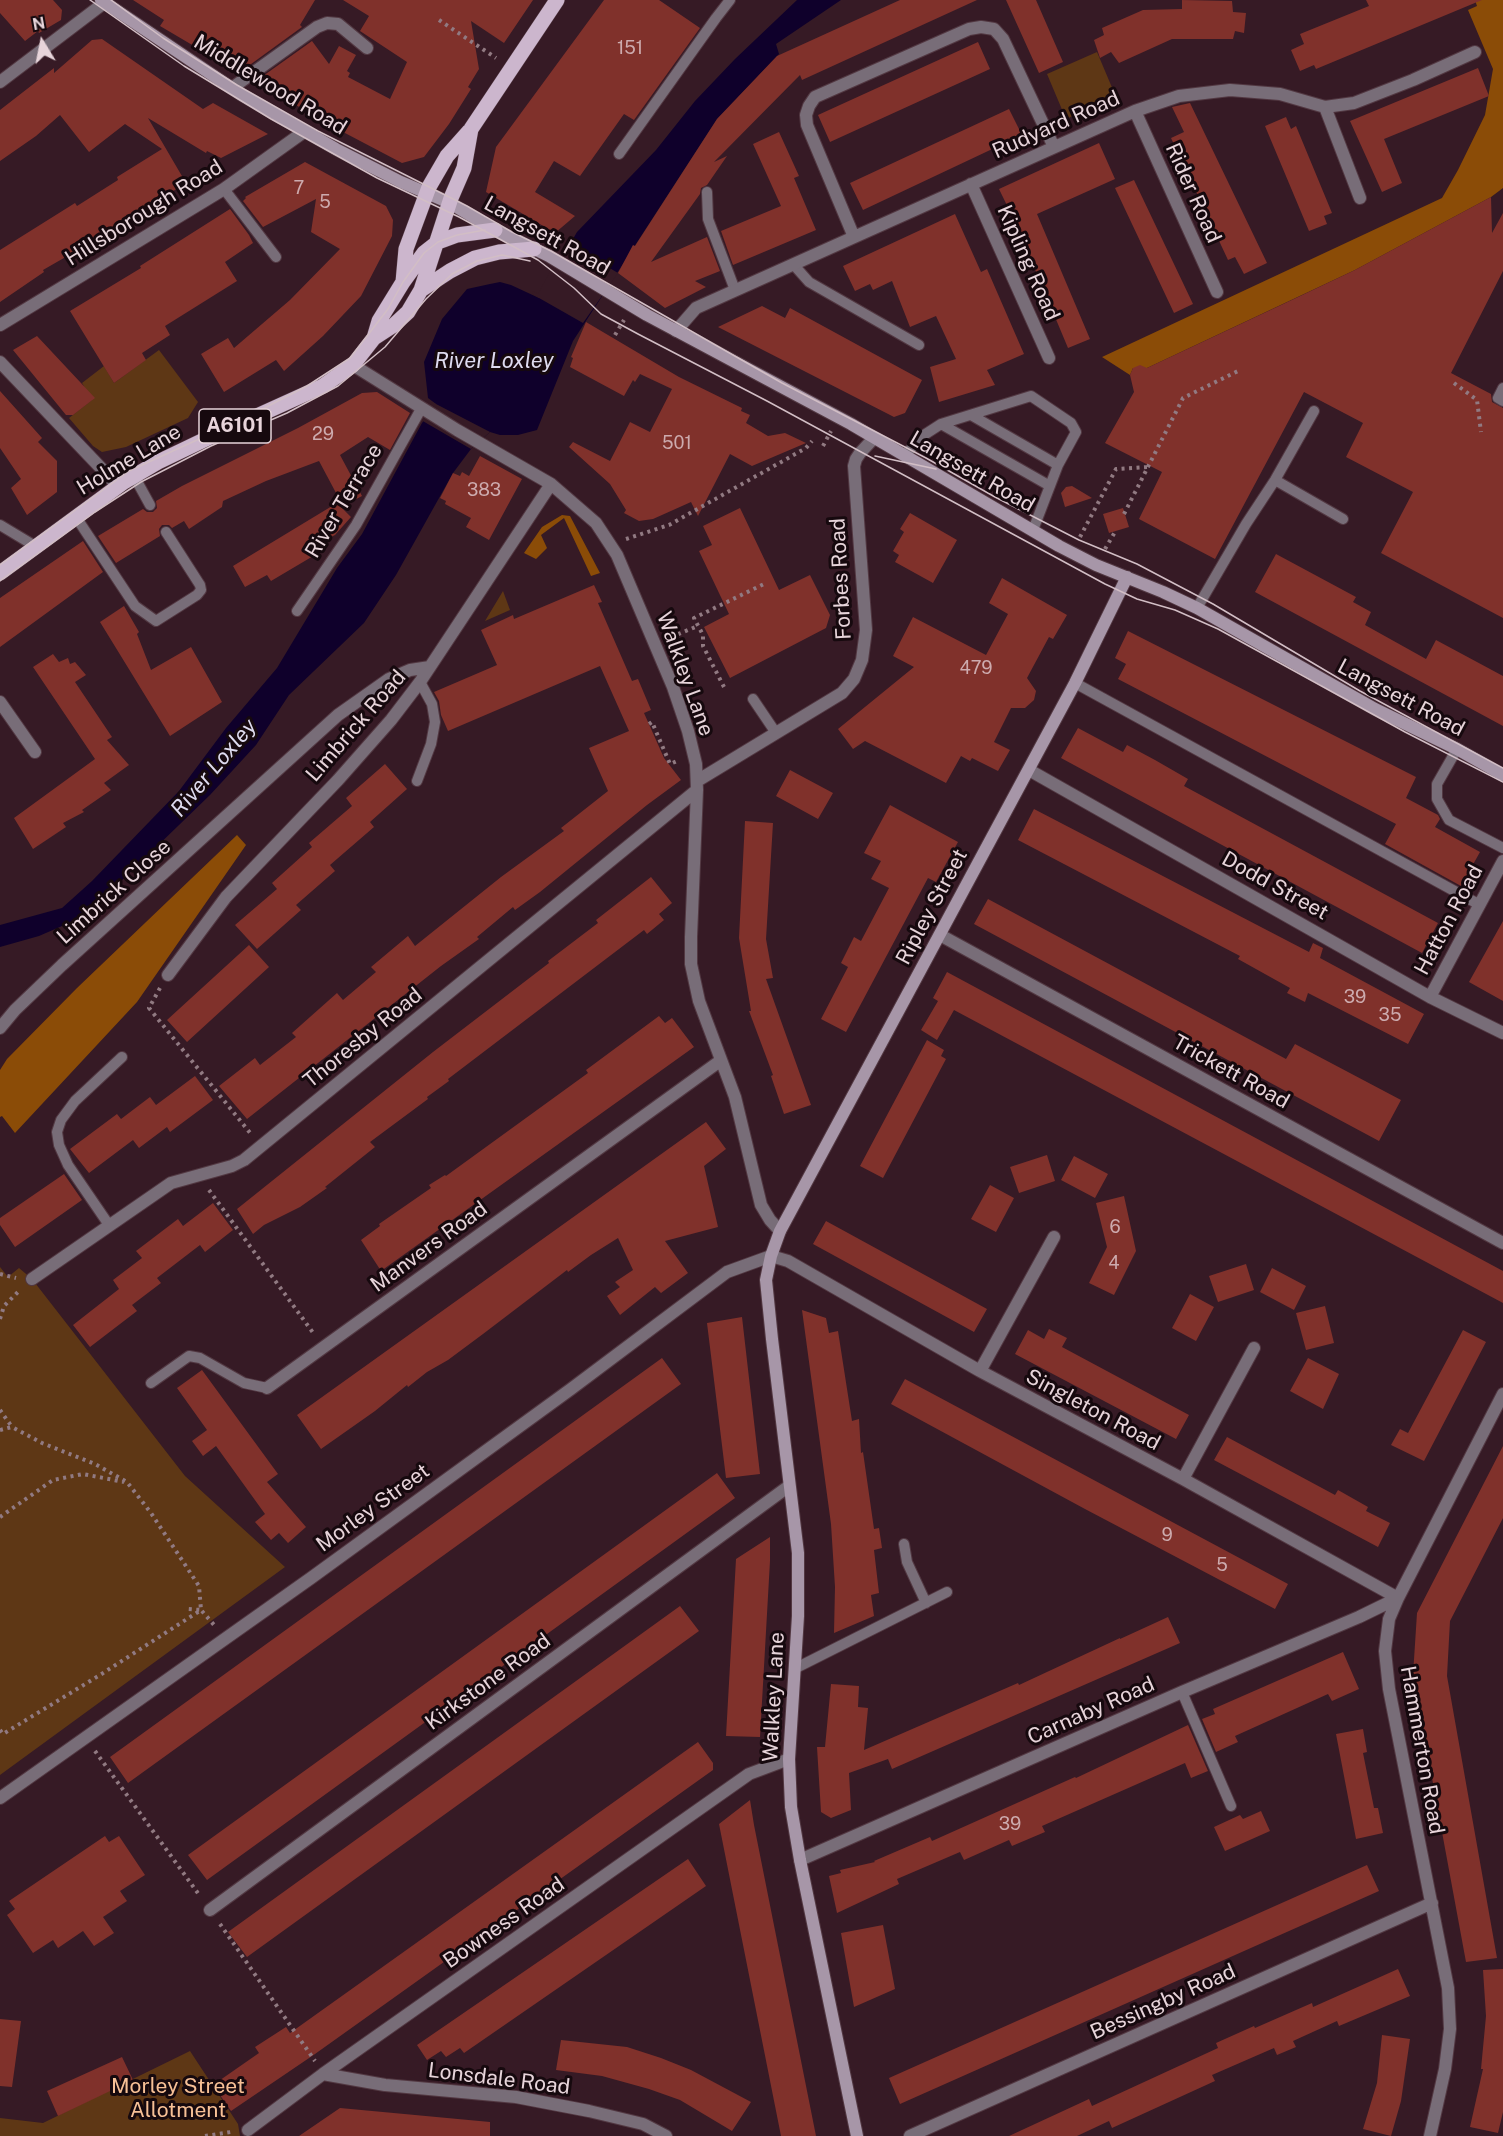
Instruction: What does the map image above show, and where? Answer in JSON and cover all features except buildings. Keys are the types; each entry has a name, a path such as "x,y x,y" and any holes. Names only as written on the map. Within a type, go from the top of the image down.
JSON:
{"main road":[{"path":"471,129 557,0"},
{"name":"Holme Lane","path":"374,338 379,321 403,282 405,249 426,194 447,156 471,129"},
{"name":"A6101","path":"450,203 464,168 471,129"},
{"name":"Holme Lane","path":"0,573 134,476 206,439 323,386 352,365 374,338 394,325 408,312 421,290 450,203"},
{"path":"403,282 424,253 438,242 457,235 495,230"},
{"path":"421,290 475,258 499,252 534,249"}],"street":[{"path":"0,82 102,1"},
{"name":"Middlewood Road","path":"102,1 232,88 305,131 426,194"},
{"path":"232,88 316,27 327,23 338,24 367,48"},
{"path":"854,237 807,125 806,115 815,97 969,29 981,27 994,29 1003,39 1054,147"},
{"name":"Rudyard Road","path":"676,331 696,308 1134,111 1179,96 1230,90 1280,94 1325,107 1354,102 1413,81 1475,52"},
{"path":"1325,107 1360,198"},
{"name":"Rider Road","path":"1134,111 1217,292"},
{"name":"Hillsborough Road","path":"0,325 224,189 305,131"},
{"name":"Kipling Road","path":"971,184 1049,358"},
{"name":"Langsett Road","path":"426,194 450,203 495,230 549,256 676,331 852,424 903,456 1096,566 1197,608 1375,709 1457,749 1503,775"},
{"path":"0,362 118,486"},
{"name":"Walkley Lane","path":"352,365 551,484 596,523 611,544 655,645 684,720 694,755 697,786 692,964 699,1001 737,1107 761,1204 770,1220 780,1231"},
{"name":"Forbes Road","path":"697,786 776,733 842,693 854,679 862,660 866,630 854,466 860,453 874,438"},
{"name":"Limbrick Road","path":"168,975 226,897 392,720 420,682 551,484"},
{"name":"Ripley Street","path":"771,1256 780,1231 1076,683 1127,577"},
{"name":"Limbrick Close","path":"0,1028 15,1010 62,965 338,715 388,679 410,670 430,667"},
{"path":"0,702 35,752"},
{"name":"Dodd Street","path":"1029,770 1430,996 1503,1033"},
{"name":"Thoresby Road","path":"32,1279 171,1183 232,1166 244,1160 697,786"},
{"name":"Hatton Road","path":"1430,996 1503,861"},
{"name":"Trickett Road","path":"940,934 1503,1243"},
{"name":"Manvers Road","path":"267,1388 720,1061"},
{"path":"980,1371 1054,1237"},
{"name":"Walkley Lane","path":"771,1256 766,1287 798,1553 798,1616 789,1759 791,1807 857,2136"},
{"name":"Singleton Road","path":"771,1256 788,1261 980,1371 1183,1479 1398,1598"},
{"name":"Morley Street","path":"0,1798 571,1389 727,1272 771,1256"},
{"path":"1183,1479 1254,1348"},
{"name":"Hammerton Road","path":"1430,2136 1445,2069 1450,2029 1448,1988 1389,1689 1385,1651 1389,1619 1398,1598 1503,1394"},
{"name":"Kirkstone Road","path":"210,1910 789,1486"},
{"name":"Carnaby Road","path":"800,1860 1398,1598"},
{"name":"Bowness Road","path":"248,2130 323,2074 749,1774 789,1759"},
{"name":"Bessingby Road","path":"910,2136 1432,1903"},
{"name":"Lonsdale Road","path":"323,2074 385,2085 516,2097 643,2124 666,2136"}],"lane":[{"path":"619,154 730,0"},
{"path":"224,189 276,257"},
{"path":"707,192 708,219 735,290"},
{"path":"793,264 809,282 919,345"},
{"path":"1503,388 1498,398 1503,401"},
{"path":"903,456 924,435 941,424 1031,396 1071,423 1076,432 1058,465 1033,531"},
{"name":"River Terrace","path":"297,611 356,525 423,409"},
{"path":"1197,608 1314,411"},
{"path":"971,415 1058,465"},
{"path":"941,424 1050,486"},
{"path":"134,476 150,505"},
{"path":"1275,480 1343,519"},
{"path":"76,517 135,606 156,621 201,590 166,532"},
{"path":"0,525 30,543 34,549"},
{"path":"417,781 431,744 435,722 432,704 420,682"},
{"path":"1076,683 1480,905"},
{"path":"753,699 776,733"},
{"path":"1457,749 1437,784 1437,799 1449,820 1503,848"},
{"path":"109,1225 68,1165 59,1145 57,1132 61,1120 75,1101 122,1057"},
{"name":"Manvers Road","path":"151,1383 189,1356 200,1358 244,1383 267,1388"},
{"path":"904,1544 907,1562 926,1603"},
{"path":"794,1669 947,1592"},
{"path":"1182,1692 1231,1806"}],"path":[{"path":"439,20 511,68"},
{"path":"1124,513 1183,398 1238,371"},
{"path":"1454,383 1477,400 1481,432"},
{"path":"611,544 669,525 806,448 813,441"},
{"path":"1072,553 1116,469 1149,467"},
{"path":"724,687 703,646 703,635 694,618 766,583"},
{"path":"655,645 698,626"},
{"path":"649,724 652,722 670,764 694,755"},
{"path":"149,1008 261,1146"},
{"path":"197,1175 323,1347"},
{"path":"0,1318 4,1306 32,1279"},
{"path":"0,1410 12,1427 42,1443 95,1464 128,1482 199,1586 201,1610 226,1638"},
{"path":"0,1430 12,1427"},
{"path":"0,1517 54,1480 83,1474 128,1482"},
{"path":"188,1609 201,1610"},
{"path":"0,1730 3,1734 100,1676 201,1610"},
{"path":"205,2136 248,2130"}],"green space":[{"path":"1097,52 1116,97 1066,119 1047,74"},
{"path":"159,350 198,402 188,418 126,447 102,452 93,446 69,418 92,400 82,383 104,366 114,383"},
{"path":"503,591 510,610 485,621"},
{"path":"0,1267 8,1277 19,1268 32,1279 185,1476 285,1567 0,1775"},
{"name":"Morley Street Allotment","path":"190,2051 238,2124 240,2136 0,2136 0,2118 43,2123"}],"shaded area":[{"path":"1475,0 1503,0 1503,188 1491,197 1355,270 1147,368 1133,368 1130,375 1102,357 1442,198 1485,115 1493,69 1468,10 1477,6"},
{"path":"562,515 570,516 600,573 591,576 564,518 541,535 547,548 536,559 524,553 542,527"},
{"path":"237,835 246,845 137,1002 15,1133 2,1116 0,1117 0,1070 7,1059 77,988"}],"water":[{"name":"River Loxley","path":"797,0 841,0 776,44 779,54 717,119 573,341 537,430 518,435 500,435 490,432 471,449 453,473 396,575 364,623 289,695 256,745 210,795 85,916 39,936 0,947 0,925 62,908 92,881 179,791 226,728 277,668 337,568 362,534 422,423 436,404 428,398 424,362 442,319 467,289 500,282 539,298 577,232 656,150 695,101"}],"pier":[{"path":"566,242 618,273 583,323 532,294 533,291 538,294"},
{"path":"432,402 490,432 471,449 421,420"}],"tram line":[{"path":"90,0 184,66 271,119 377,178 459,217 538,260 574,288 601,314 1105,584 1137,599 1175,610 1218,629 1405,732 1503,782"},
{"path":"111,0 163,38 237,85 318,131 551,251 782,383 926,458 995,497 1079,540 1137,564 1213,604 1360,691 1503,768"},
{"path":"0,565 129,471 243,419 307,386 350,358 388,309 403,282 424,253 438,242 457,235 485,230"},
{"path":"0,581 95,512 141,482 211,446 287,413 338,386 385,347 426,299 452,274 477,261 502,255 530,261"},
{"path":"875,456 936,469"}]}
